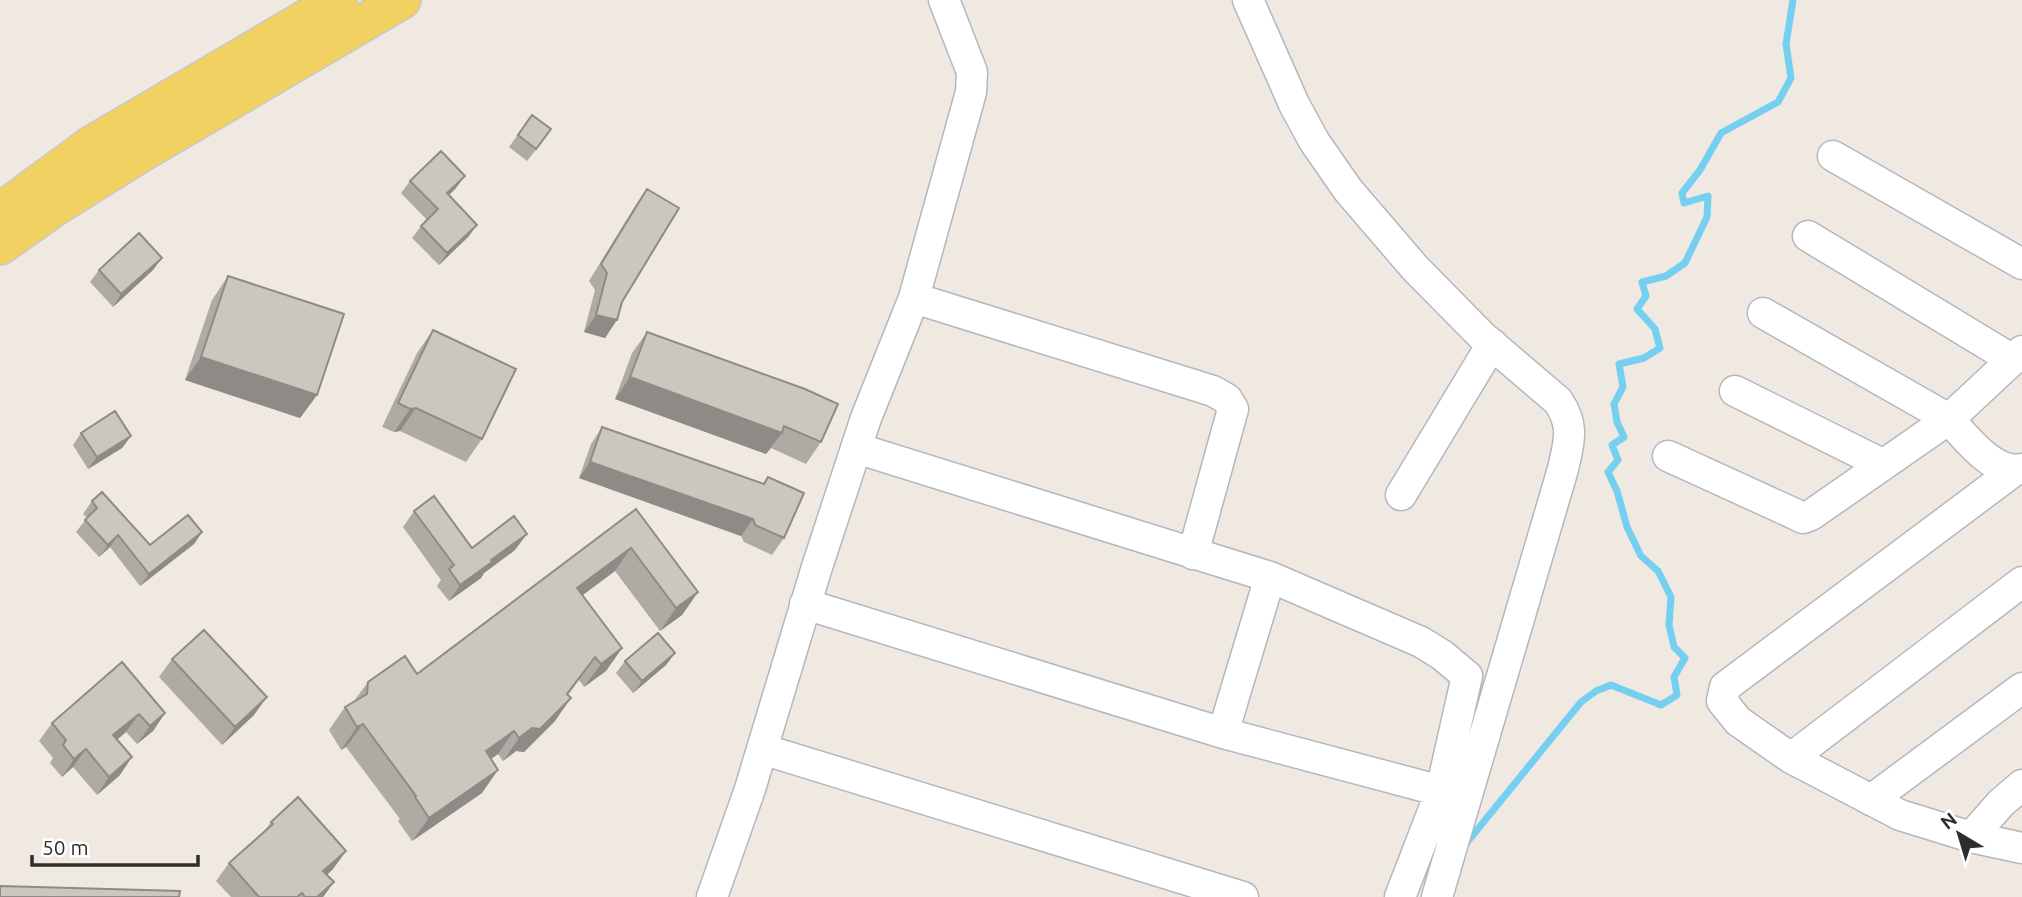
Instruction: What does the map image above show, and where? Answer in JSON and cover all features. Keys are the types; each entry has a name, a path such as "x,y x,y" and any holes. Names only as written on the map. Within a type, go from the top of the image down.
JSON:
{"main road":[{"path":"0,212 91,145 338,0"},
{"path":"0,246 55,206 138,155 402,0"}],"street":[{"path":"717,896 856,448 914,298 971,92 972,72 944,0"},
{"path":"1248,0 1294,104 1314,141 1348,190 1415,268 1492,344 1558,401 1566,413 1571,434 1437,897"},
{"path":"1833,156 2022,264"},
{"path":"1668,456 1803,517 1811,515 1949,419 2017,355 1808,236"},
{"path":"914,298 1213,391 1227,399 1233,409 1193,554"},
{"path":"1763,313 1949,419 1994,464 2002,468 2018,469"},
{"path":"1401,495 1492,344"},
{"path":"1735,391 1882,464"},
{"path":"856,448 1270,577 1421,642 1442,655 1467,676 1441,792 1400,897"},
{"path":"2018,469 1726,687 1722,701 1738,721 1791,758 1900,815 1971,837 2022,848"},
{"path":"1223,733 1270,577"},
{"path":"1791,758 2022,582"},
{"path":"806,604 1223,733 1441,792"},
{"path":"1871,800 2022,688"},
{"path":"762,749 1243,897"},
{"path":"1971,837 2001,803 2022,785"}],"building":[{"path":"532,115 551,129 536,149 518,135"},
{"path":"441,151 465,176 447,193 477,225 447,253 421,226 438,209 410,181"},
{"path":"647,189 679,208 622,302 617,320 596,315 607,273 601,264"},
{"path":"139,233 162,258 121,294 99,270"},
{"path":"228,276 344,314 317,395 201,357"},
{"path":"433,330 516,369 482,439 416,408 410,409 398,403"},
{"path":"647,332 805,389 838,404 821,442 784,426 782,433 630,377"},
{"path":"115,411 131,436 97,457 81,433"},
{"path":"602,427 764,484 768,477 804,493 784,538 755,525 753,519 590,462"},
{"path":"102,492 150,545 188,515 202,532 149,574 118,535 108,545 85,520 97,508 92,501"},
{"path":"434,496 472,548 514,516 527,534 460,585 449,569 454,565 414,511"},
{"path":"636,509 698,592 676,608 631,548 577,588 622,648 601,664 595,657 567,694 571,698 540,729 532,728 519,738 514,731 486,751 498,770 429,818 363,724 357,727 345,707 367,694 368,682 405,656 417,674"},
{"path":"204,630 267,697 235,727 172,659"},
{"path":"658,633 675,653 642,681 625,661"},
{"path":"122,662 165,713 150,726 139,714 113,735 132,757 109,777 86,749 74,759 63,745 66,740 52,723"},
{"path":"298,797 346,851 323,871 334,882 317,897 305,897 302,893 297,897 259,897 229,863 273,824 271,822"},
{"path":"0,886 180,891 179,897 0,897"}],"waterway":[{"path":"1464,846 1581,702 1596,691 1611,685 1661,705 1677,695 1674,677 1685,658 1674,647 1669,625 1671,597 1658,571 1641,556 1627,527 1617,491 1608,472 1618,460 1612,445 1624,437 1617,422 1614,404 1623,387 1619,364 1644,358 1660,348 1655,329 1637,309 1646,296 1642,282 1666,276 1685,263 1707,217 1708,196 1684,203 1682,193 1700,170 1721,133 1778,102 1791,78 1786,44 1793,0"}]}
